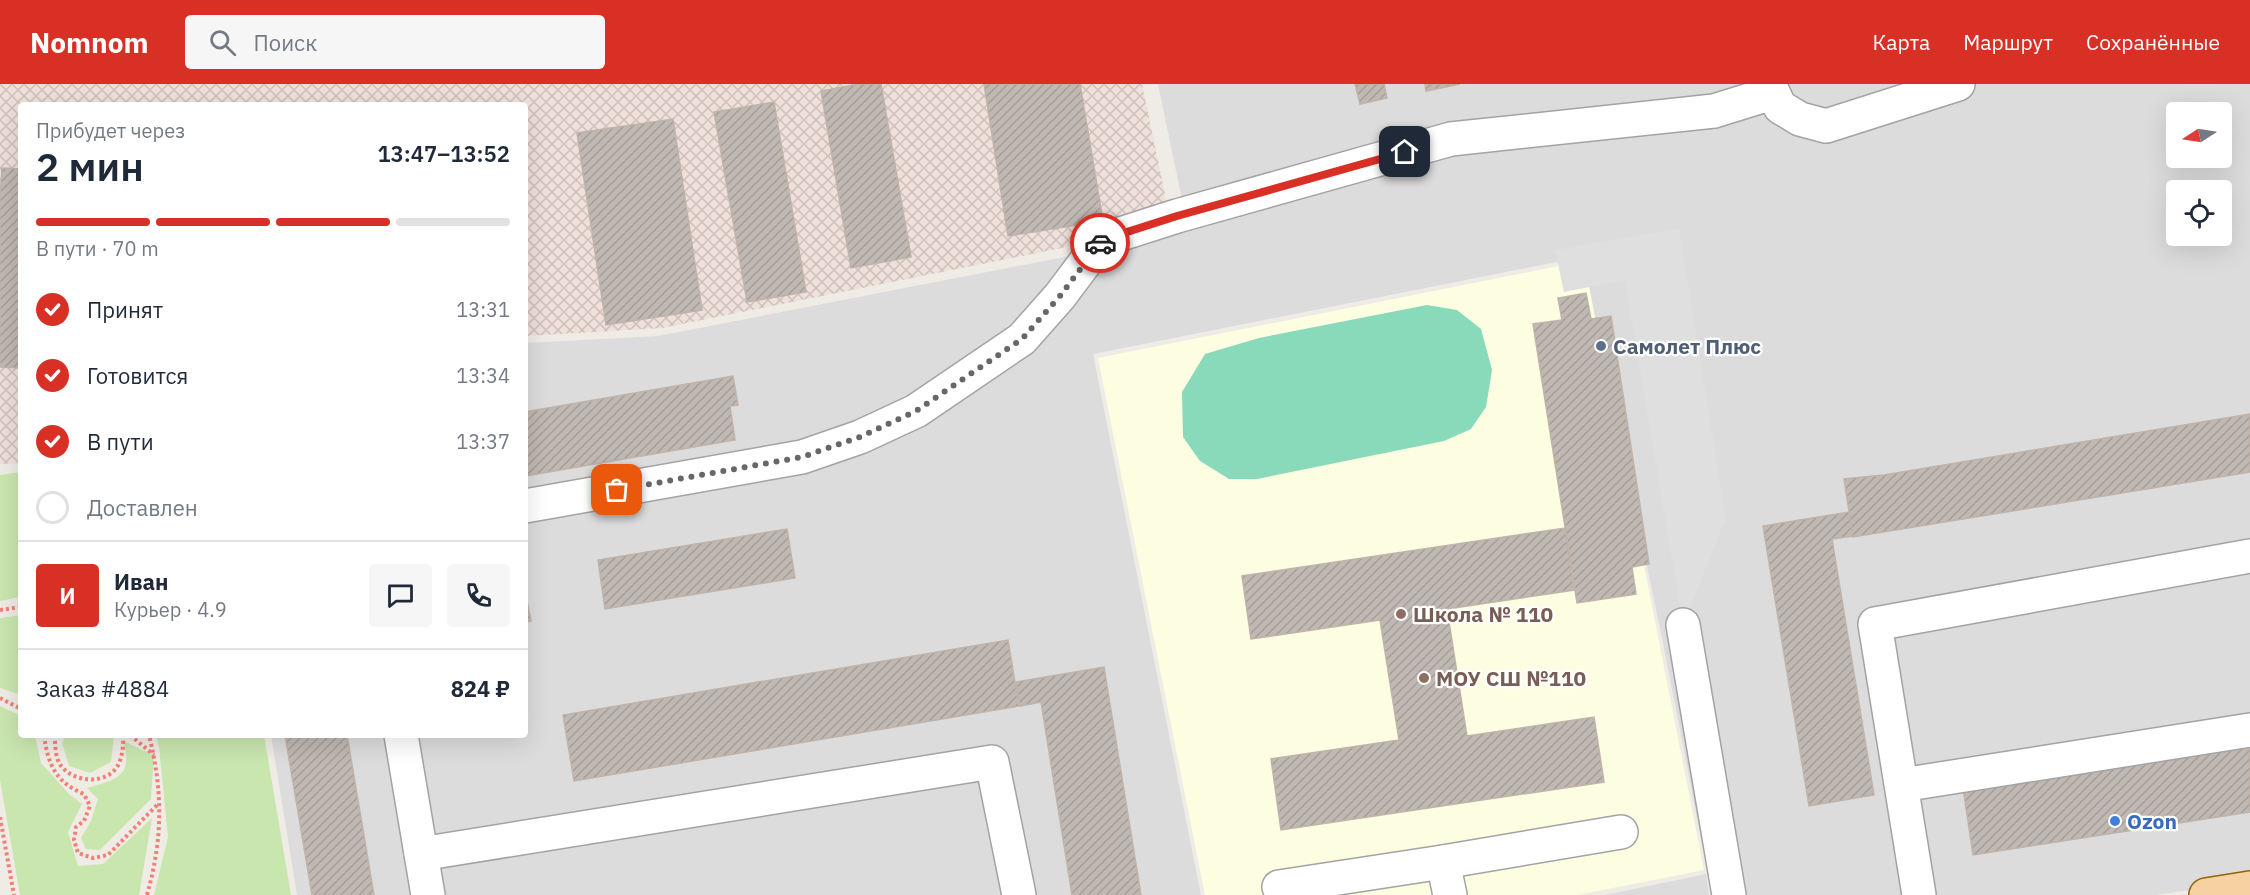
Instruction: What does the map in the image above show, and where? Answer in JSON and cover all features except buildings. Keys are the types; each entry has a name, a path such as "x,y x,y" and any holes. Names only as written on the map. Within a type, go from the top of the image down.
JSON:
{"main road":[{"path":"2206,895 2250,888"}],"street":[{"path":"528,505 802,457 869,433 916,411 1022,339 1060,296 1102,240 1177,216 1451,139 1714,111 1774,95 1800,118 1826,126 1958,84"},
{"path":"1919,895 1875,624 2250,556"},
{"path":"1683,625 1729,895"},
{"path":"1902,785 2250,730"},
{"path":"402,738 428,895"},
{"path":"421,854 992,762 1019,895"},
{"path":"1279,887 1621,832"},
{"path":"1443,862 1450,895"}],"path":[{"path":"0,610 18,607"},
{"path":"0,698 18,707"},
{"path":"44,738 49,763 64,782 84,794 90,806 84,821 76,827 74,840 78,853 93,858 108,855 159,803"},
{"path":"55,738 60,766 79,779 93,780 105,777 116,769 121,756 123,738"},
{"path":"134,738 154,755"},
{"path":"147,895 160,828 158,776 150,738"},
{"path":"64,782 70,774"},
{"path":"0,818 14,895"}],"shaded area":[{"path":"0,84 1142,84 1168,209 1062,248 662,328 528,336 528,102 18,102 18,463 0,464"},
{"path":"1158,84 2250,84 2250,881 2156,895 1712,895 1663,643 1582,257 1093,354 1201,895 297,895 271,738 528,738 528,343 658,336 1070,256 1190,222 1181,195"},
{"path":"1679,229 1726,518 1683,625 1625,280 1564,292 1555,250"},
{"name":"Школа № 110","path":"1584,261 1704,870 1577,895 1205,895 1098,358"},
{"path":"1706,874 1709,895 1605,895"}],"green space":[{"path":"1427,305 1457,310 1481,329 1492,370 1486,407 1471,429 1444,441 1257,479 1229,479 1200,461 1183,437 1182,392 1205,354 1259,338"},
{"path":"18,472 18,598 0,601 0,475"},
{"path":"18,615 18,694 0,688 0,618"},
{"path":"0,706 18,715 18,738 36,738 41,763 69,794 82,804 68,832 78,866 103,864 152,818 139,895 20,895 0,780"},
{"path":"64,738 114,738 111,762 90,773 69,766 62,743"},
{"path":"157,738 265,738 291,895 154,895 168,837"},
{"path":"123,741 154,755 151,799 100,850 86,849 81,838 91,821 98,799 87,788 120,775 126,762"}],"way so far":[{"path":"617,490 802,457 860,437 916,411 1022,339 1060,296 1100,243"}],"place":[{"name":"Самолет Плюс","path":"1601,346"},
{"name":"Школа № 110","path":"1401,614"},
{"name":"МОУ СШ №110","path":"1424,678"},
{"name":"Ozon","path":"2115,821"}],"route":[{"path":"1100,243 1102,240 1177,216 1405,152"}]}
